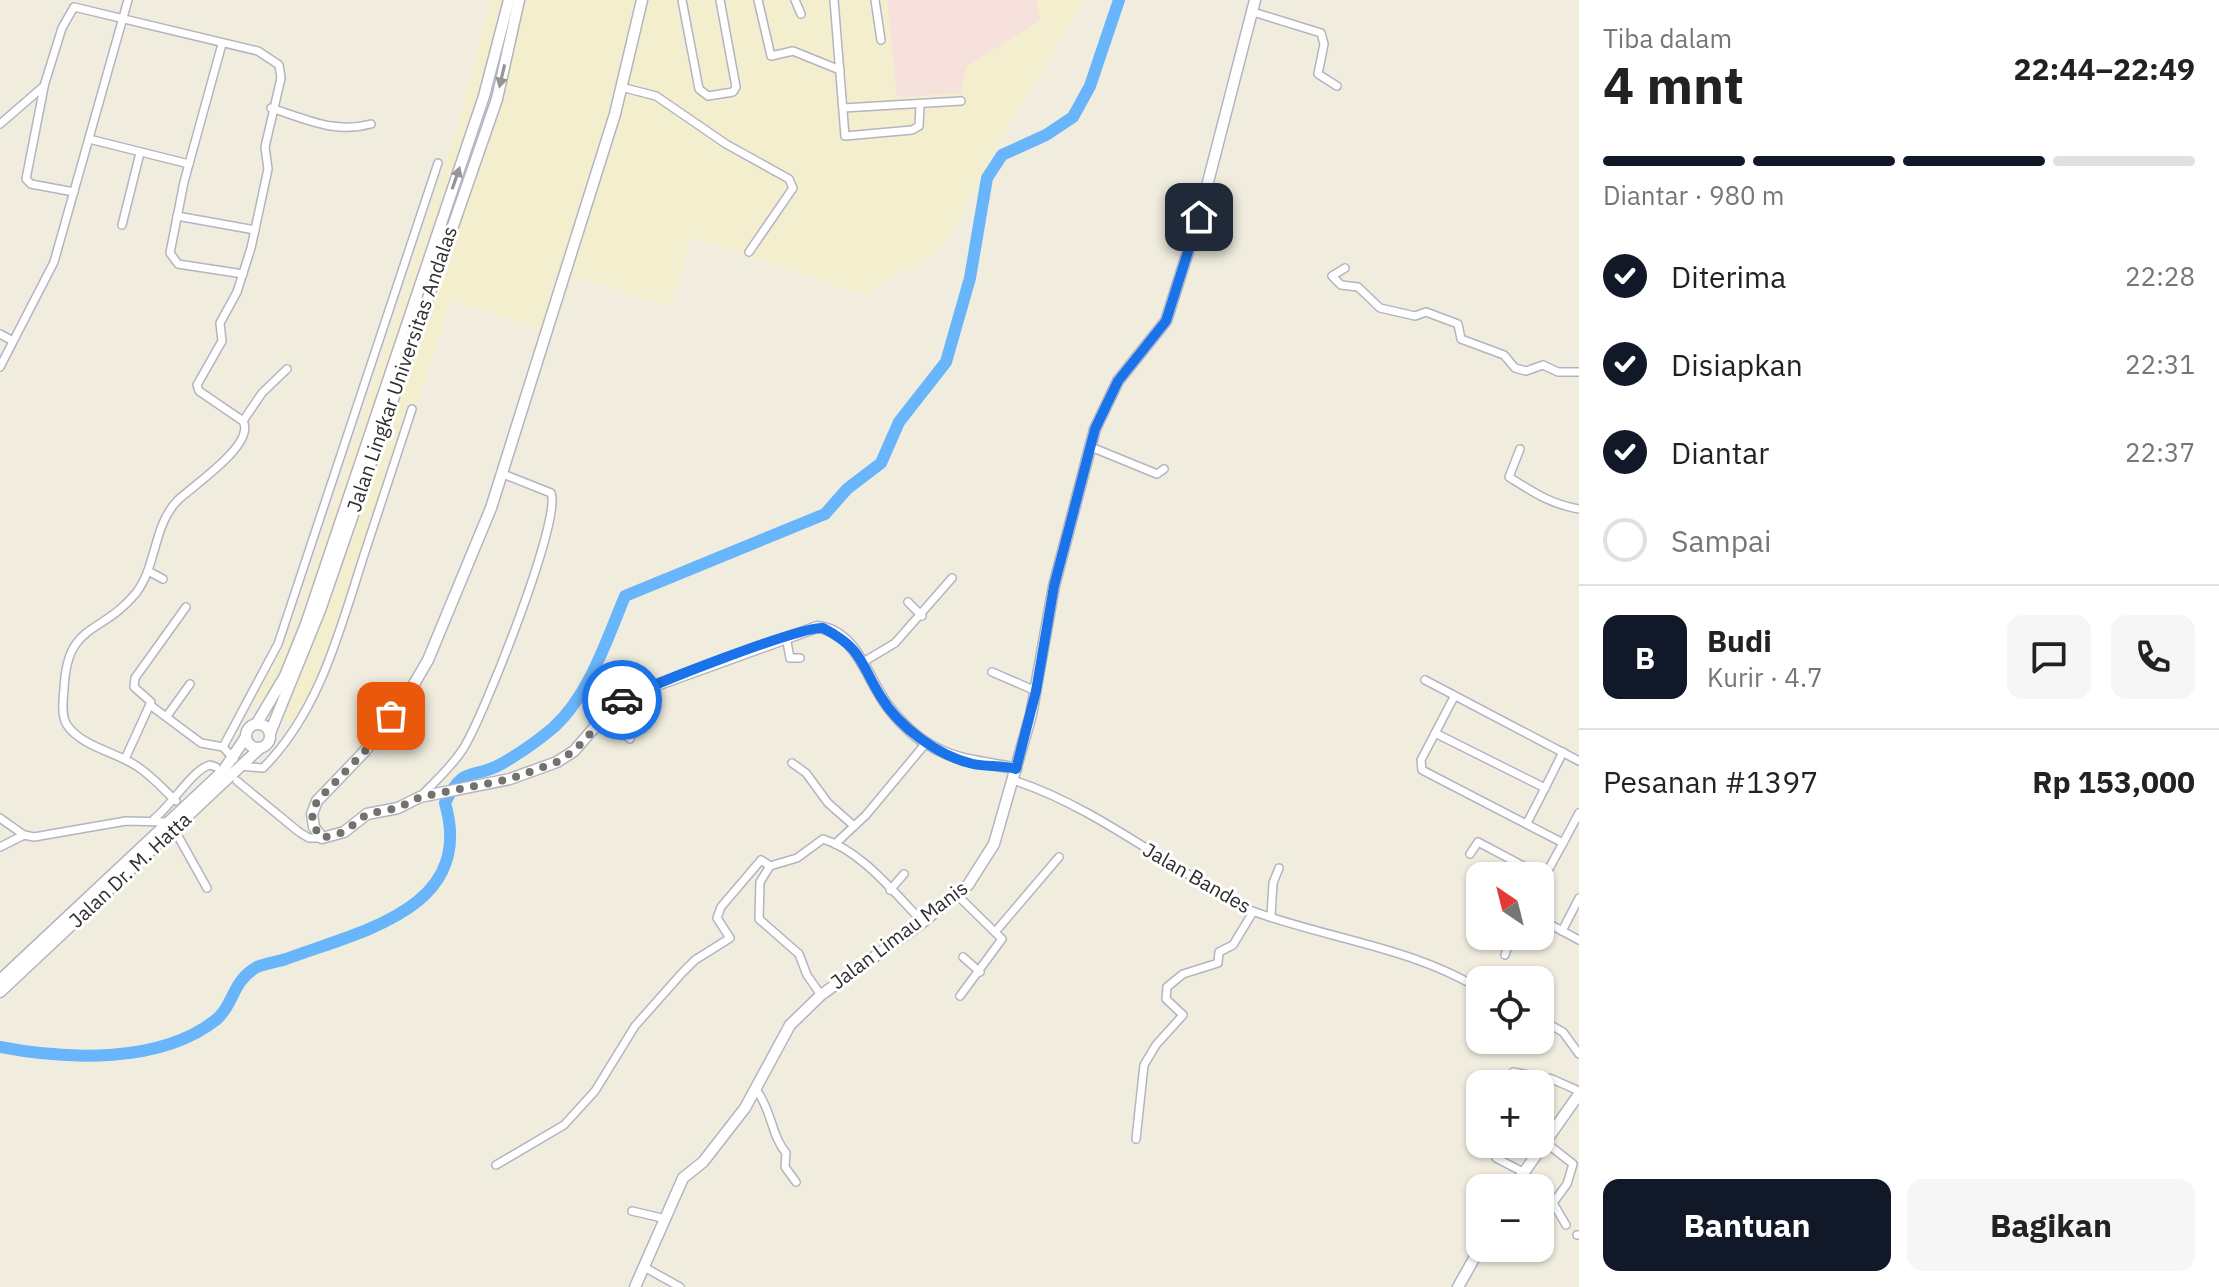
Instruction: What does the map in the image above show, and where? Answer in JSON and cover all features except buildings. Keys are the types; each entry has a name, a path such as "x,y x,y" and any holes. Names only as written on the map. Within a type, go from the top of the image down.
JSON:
{"street":[{"path":"0,367 49,276 128,0"},
{"name":"Jalan Lingkar Universitas Andalas","path":"257,723 285,676 306,624 484,96 509,0"},
{"name":"Jalan Lingkar Universitas Andalas","path":"270,733 320,610 497,99 519,0"},
{"path":"322,838 314,827 312,814 317,801 365,751 403,703 428,660 503,474 621,87 642,0"},
{"path":"682,0 699,89 708,96 733,92 736,87 720,0"},
{"path":"758,0 771,56 793,51 840,70"},
{"path":"795,0 801,14"},
{"path":"834,0 844,132 850,138 917,128 920,106"},
{"path":"875,0 881,40"},
{"name":"Jalan Limau Manis","path":"635,1287 683,1178 703,1162 757,1091 790,1025 821,995 957,895 976,875 994,844 1036,691 1054,586 1091,447 1111,392 1166,321 1199,217 1255,0"},
{"path":"74,192 31,184 26,179 44,86 72,9 80,7 124,17 258,51 275,60 281,78 271,108 265,147 268,169 255,230 243,274 220,323 222,341 197,385 199,391 243,421 246,427 233,453 170,508 148,571 134,595 74,645 65,662 64,715 68,726 145,772 176,801"},
{"path":"1253,12 1321,33 1324,44 1318,74 1337,86"},
{"path":"222,44 189,164 170,253 173,261 243,274"},
{"path":"0,124 44,86"},
{"path":"621,87 656,96 726,144 789,179 793,188 749,252"},
{"path":"843,108 920,106 961,101"},
{"path":"271,108 329,127 344,129 371,124"},
{"path":"89,139 189,164"},
{"path":"122,225 140,153"},
{"path":"223,747 278,644 438,163"},
{"path":"177,216 255,230"},
{"path":"1345,268 1332,276 1341,285 1358,287 1380,308 1415,316 1426,312 1458,324 1461,339 1504,355 1515,368 1526,371 1543,365 1558,372 1579,372"},
{"path":"0,334 13,341"},
{"path":"243,421 262,393 287,369"},
{"path":"150,705 201,743 223,747 237,762 263,768 286,745 310,707 350,599 412,409"},
{"path":"1091,447 1157,474 1164,469"},
{"path":"1520,449 1509,477 1531,488 1539,498 1579,509"},
{"path":"426,796 465,747 519,620 554,503 551,493 503,474"},
{"path":"148,571 163,579"},
{"path":"866,666 922,616 952,578"},
{"path":"908,602 922,616"},
{"path":"125,759 150,705 149,699 134,687 135,678 186,607"},
{"path":"237,781 299,832 309,838 322,838 344,832 367,814 398,808 426,796 510,779 566,756 619,701 659,681 786,637 823,628 840,637 866,666 882,700 926,743 959,760 1015,774"},
{"path":"786,637 791,660 800,658"},
{"path":"992,672 1036,691"},
{"path":"1425,680 1579,761"},
{"path":"167,716 190,684"},
{"path":"1454,697 1421,760 1422,770 1563,843"},
{"path":"604,717 630,739"},
{"path":"257,723 267,727 270,733 269,741 260,748 250,746 246,737 248,728 257,723"},
{"path":"1435,733 1545,788"},
{"name":"Jalan Dr. M. Hatta","path":"237,762 246,737"},
{"path":"835,844 926,743"},
{"name":"Jalan Dr. M. Hatta","path":"0,992 237,762 260,748"},
{"path":"1527,823 1545,793 1563,752"},
{"path":"792,763 806,773 828,803 854,826"},
{"path":"154,819 176,801 196,772 210,765 216,767"},
{"name":"Jalan Bandes","path":"1015,774 1083,809 1253,912 1394,951 1466,981"},
{"path":"1552,862 1579,813"},
{"path":"0,818 24,835"},
{"path":"0,847 24,835 43,836 104,824 154,819 170,826 207,888"},
{"name":"Jalan Dr. M. Hatta","path":"0,980 170,826"},
{"path":"821,995 807,975 799,954 759,919 760,882 770,866 797,858 823,839 853,854 923,922"},
{"path":"1470,854 1478,842 1511,862"},
{"path":"996,931 1059,857"},
{"path":"496,1165 564,1125 585,1103 635,1026 695,960 730,938 717,918 721,907 761,860 770,866"},
{"path":"1271,916 1273,883 1279,868"},
{"path":"890,890 904,874"},
{"path":"957,895 996,931 1002,942 960,996"},
{"path":"1562,931 1579,898"},
{"path":"1136,1139 1144,1065 1156,1045 1183,1015 1166,999 1167,987 1183,974 1218,963 1219,952 1233,945 1253,912"},
{"path":"1554,927 1579,940"},
{"path":"1505,955 1507,950"},
{"path":"963,957 980,972"},
{"path":"1554,1027 1563,1032 1579,1054"},
{"path":"1554,1080 1579,1092 1554,1129"},
{"path":"757,1091 771,1113 774,1139 786,1153 787,1172 796,1182"},
{"path":"1554,1149 1573,1164 1567,1184 1553,1200 1566,1225"},
{"path":"1496,1158 1523,1172 1533,1158"},
{"path":"632,1211 666,1219"},
{"path":"1458,1287 1472,1262"},
{"path":"644,1267 680,1287"}],"shaded area":[{"path":"491,0 1084,0 991,156 945,247 864,295 692,237 670,307 554,269 544,330 452,300 337,642 303,728 255,701 295,628 456,130"},
{"path":"887,0 1036,0 1041,20 966,67 961,93 897,97"}],"waterway":[{"path":"0,1047 83,1056 113,1055 169,1044 194,1034 217,1019 243,979 257,967 377,925 405,910 428,892 444,868 450,839 445,803 452,790 464,777 493,768 523,751 566,714 596,666 625,596 825,514 847,489 881,463 899,422 946,362 970,278 987,178 1002,155 1046,135 1073,117 1090,86 1119,0"}],"way so far":[{"path":"391,716 365,751 317,801 312,814 314,827 322,838 344,832 367,814 398,808 420,797 510,779 545,768 574,751 613,706 622,700"}],"route":[{"path":"622,700 659,681 708,667 786,637 823,628 840,637 865,661 882,700 926,743 959,760 1016,769 1036,691 1054,586 1095,429 1118,381 1166,321 1199,217"}]}
